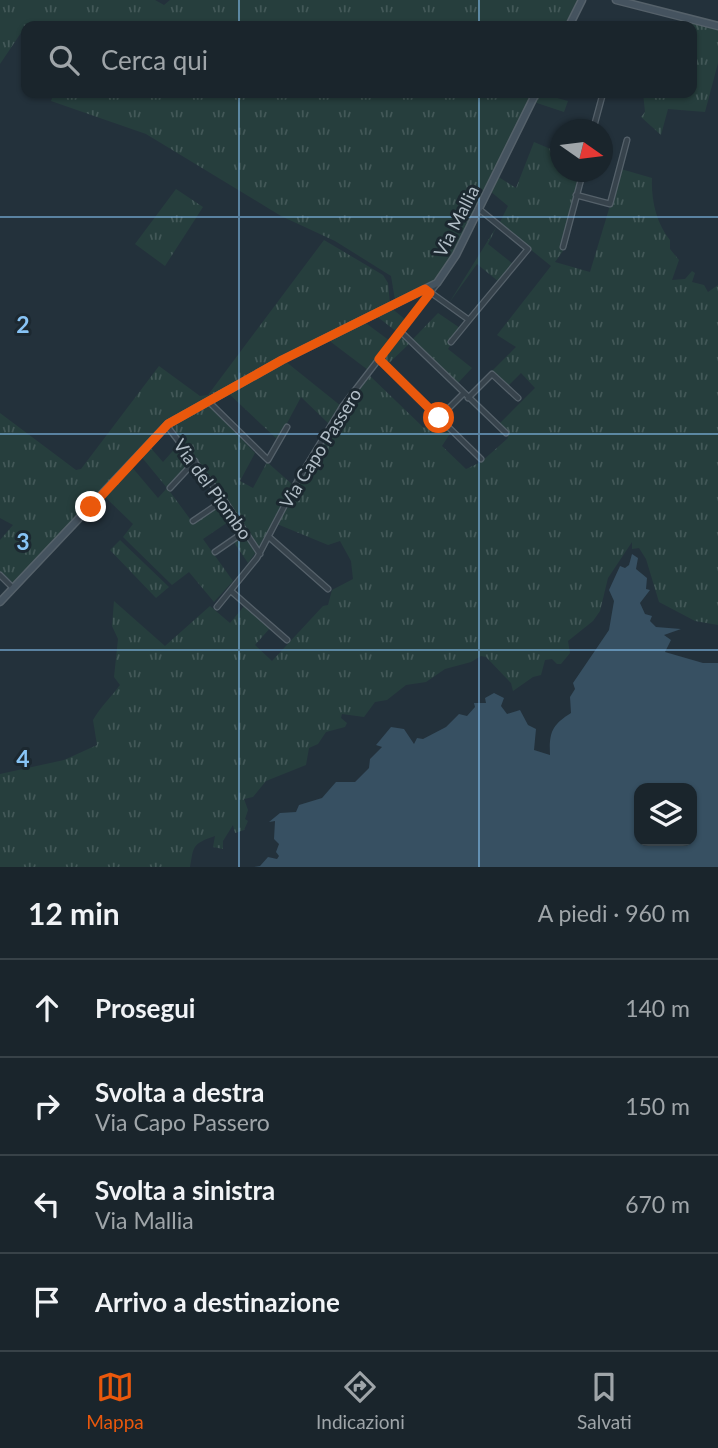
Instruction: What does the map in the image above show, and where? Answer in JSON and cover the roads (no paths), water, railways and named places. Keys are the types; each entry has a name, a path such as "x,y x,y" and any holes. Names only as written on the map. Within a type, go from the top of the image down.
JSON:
{"street":[{"path":"572,21 582,0"},
{"path":"616,0 718,26"},
{"name":"Via Mallia","path":"0,603 166,425 208,400 428,291 437,283 456,255 534,98"},
{"path":"596,119 603,98"},
{"path":"576,195 610,204 627,140"},
{"path":"563,247 580,182"},
{"path":"451,342 528,249 479,209"},
{"path":"428,291 469,320"},
{"name":"Via Capo Passero","path":"217,607 260,554 299,478 342,407 428,291"},
{"path":"400,331 506,433"},
{"path":"379,359 481,459"},
{"path":"439,418 492,374 518,398"},
{"path":"208,400 269,460 287,427"},
{"name":"Via del Piombo","path":"166,425 224,500 260,554"},
{"path":"170,488 195,461"},
{"path":"193,521 224,500"},
{"path":"215,552 244,532"},
{"path":"270,537 328,589"},
{"path":"0,575 13,588"},
{"path":"231,591 287,640"}],"water":[{"path":"632,554 638,558 636,569 647,578 646,589 650,590 640,603 645,614 652,616 650,621 656,627 681,629 664,635 671,640 665,652 703,663 718,663 718,867 254,867 260,866 268,857 277,859 279,856 276,852 279,844 274,839 275,821 269,822 280,813 296,812 299,805 322,798 336,782 355,782 369,768 370,759 382,747 376,745 391,727 404,729 414,744 417,738 423,739 446,727 459,714 467,716 475,707 474,703 486,703 485,698 494,693 504,698 501,706 507,714 520,710 528,725 536,729 534,750 550,755 553,730 571,713 570,697 575,689 573,683 609,630 614,601 609,590 620,566 625,568 629,565"}]}
